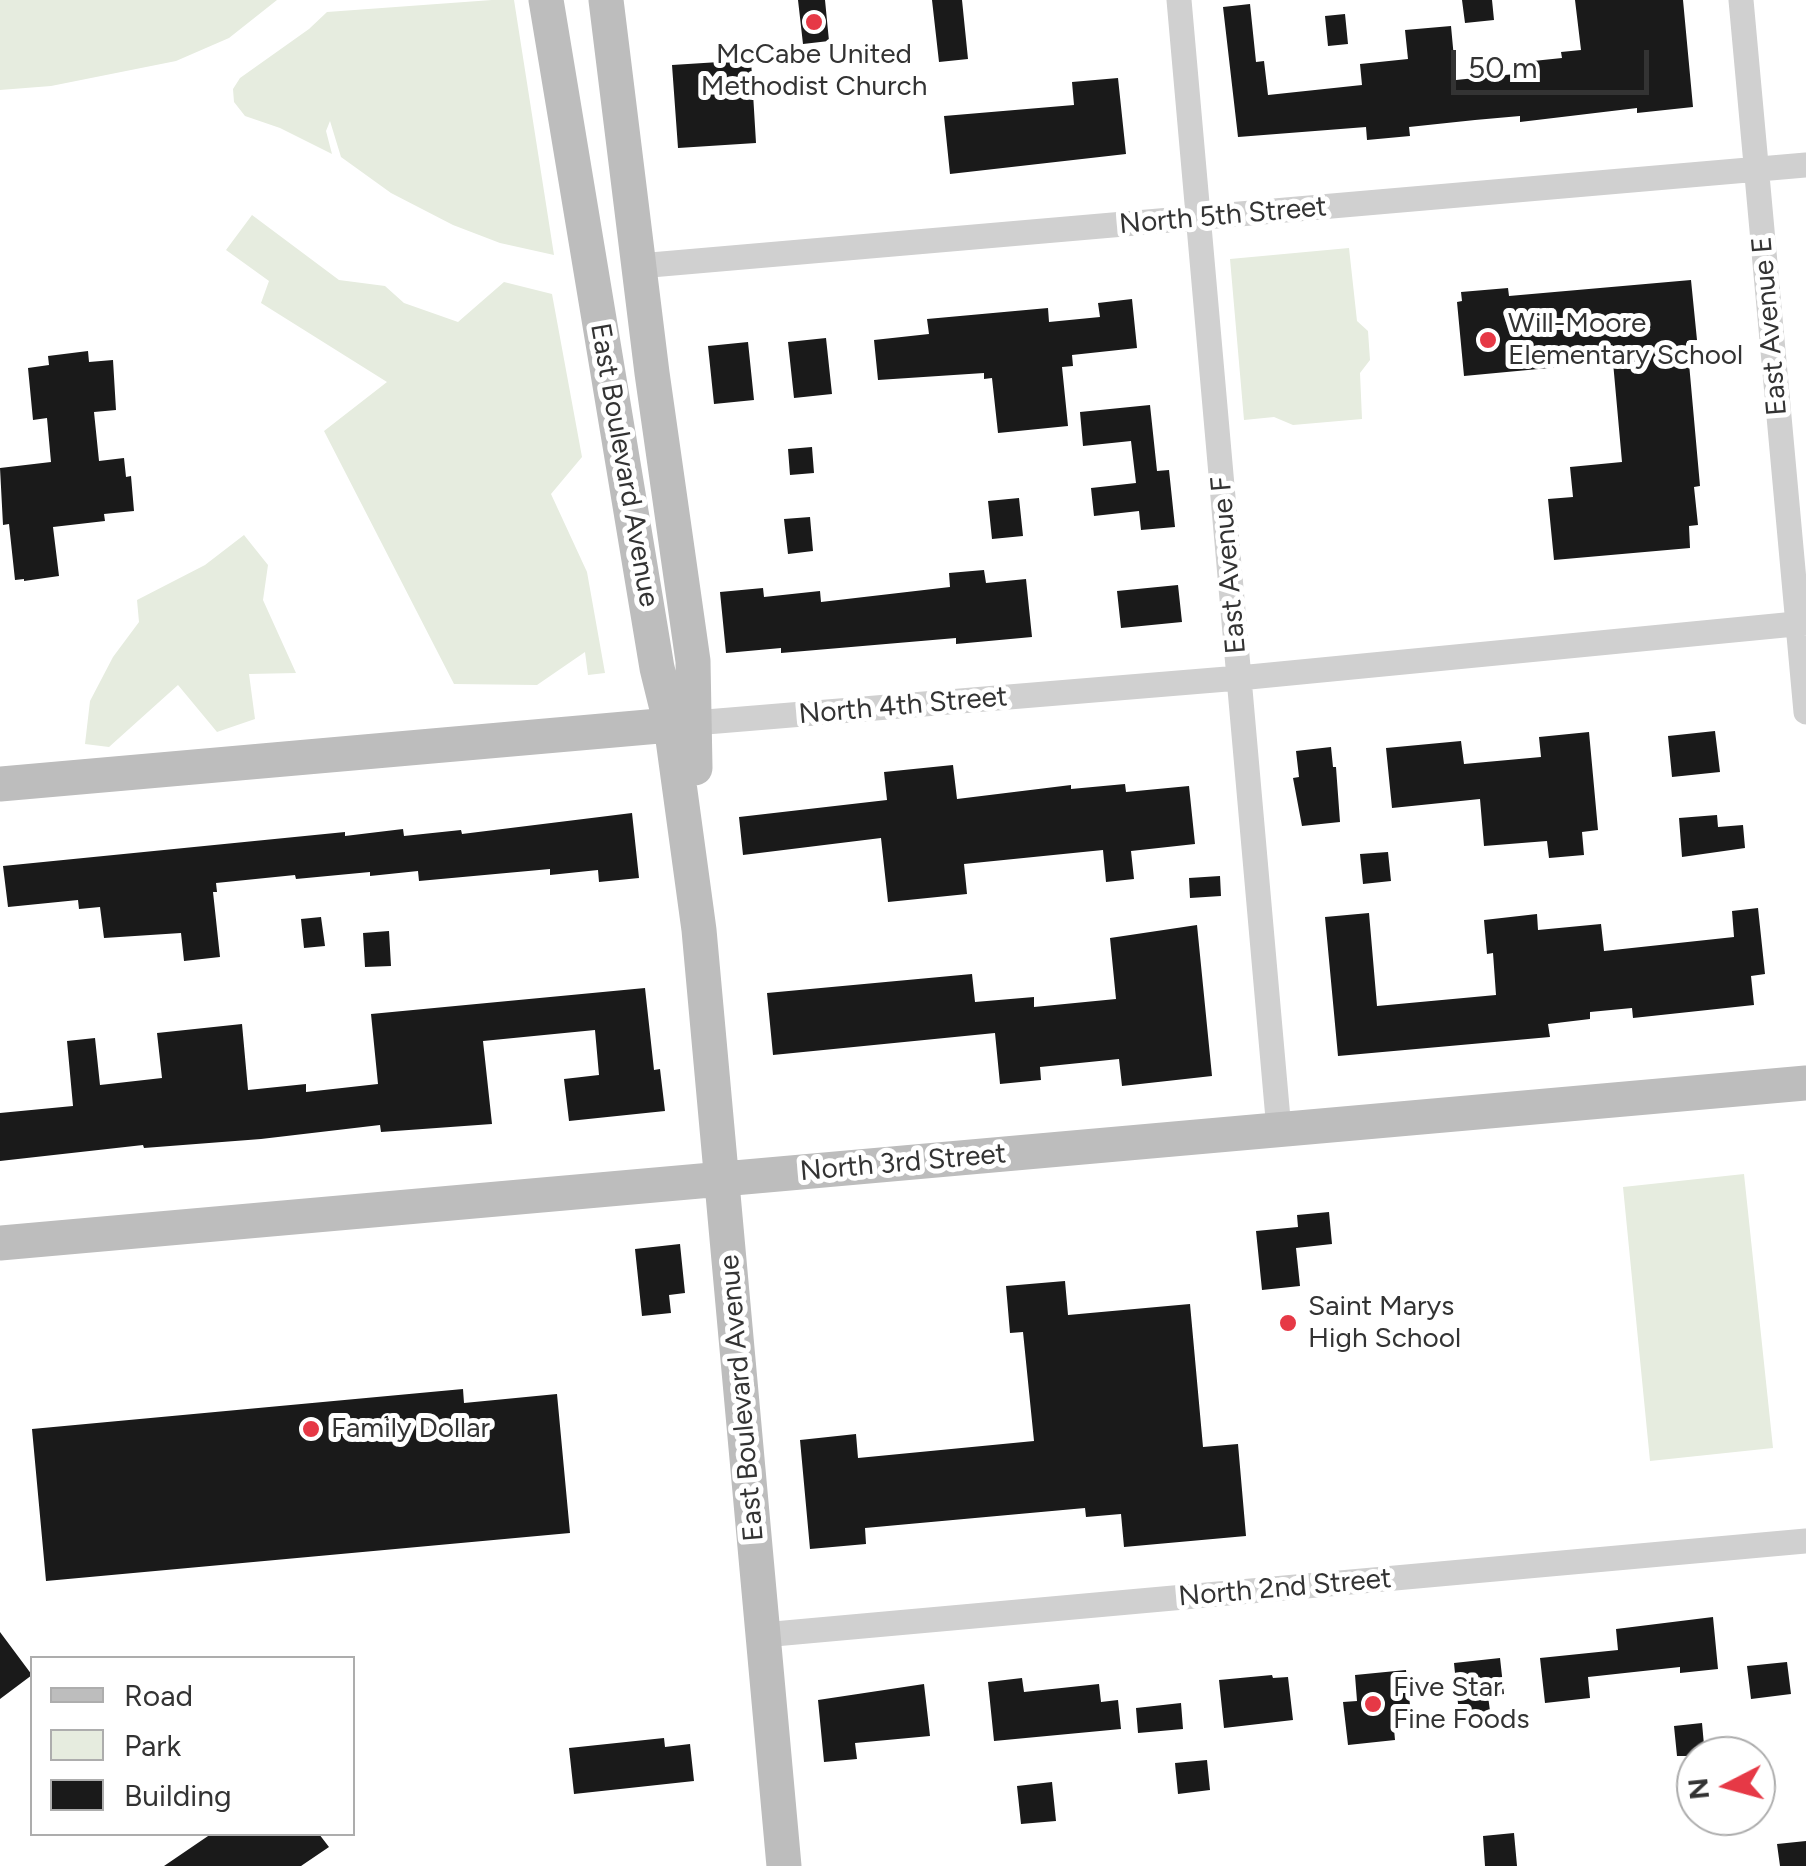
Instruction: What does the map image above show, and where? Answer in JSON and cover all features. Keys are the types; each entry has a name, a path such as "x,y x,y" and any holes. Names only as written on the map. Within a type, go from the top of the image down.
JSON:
{"street":[{"name":"East Boulevard Avenue","path":"546,0 658,668 682,724"},
{"name":"East Boulevard Avenue","path":"606,0 693,661 682,724 784,1866"},
{"name":"East Avenue F","path":"1178,0 1278,1130"},
{"name":"East Avenue E","path":"1741,0 1802,624 1806,712"},
{"name":"North 5th Street","path":"639,266 1806,165"},
{"name":"North 4th Street","path":"0,784 1239,678 1802,624"},
{"name":"North 3rd Street","path":"0,1244 1806,1083"},
{"name":"North 2nd Street","path":"764,1635 1806,1541"}],"green space":[{"path":"0,0 277,0 229,38 176,61 51,86 0,90"},
{"path":"514,0 554,255 500,243 453,225 391,193 341,157 330,121 326,131 332,154 280,128 245,116 234,102 233,89 240,78 327,12"},
{"path":"252,215 339,280 385,286 404,303 458,322 504,282 552,294 582,457 551,494 587,572 605,673 588,675 585,652 537,685 454,684 324,431 387,382 261,303 269,281 226,250"},
{"path":"1349,248 1357,321 1368,331 1370,360 1360,373 1362,419 1293,425 1274,417 1244,420 1230,259"},
{"path":"244,535 268,565 263,600 296,673 249,674 255,719 217,732 178,685 109,747 85,744 90,701 113,657 139,622 137,600 205,565"},
{"path":"1744,1174 1773,1448 1650,1461 1623,1187"}],"building":[{"path":"798,0 825,0 829,41 803,44"},
{"path":"932,0 962,0 968,59 939,62"},
{"path":"1462,0 1492,0 1494,20 1465,23"},
{"path":"1575,0 1683,0 1693,107 1637,113 1637,108 1520,122 1520,116 1475,120 1409,127 1410,136 1367,140 1366,127 1238,137 1223,7 1250,4 1256,62 1264,61 1268,95 1362,85 1360,64 1408,59 1405,30 1451,26 1456,80 1515,74 1514,63 1562,58 1561,52 1581,50"},
{"path":"1345,14 1348,44 1328,46 1325,16"},
{"path":"751,60 756,143 678,148 672,65"},
{"path":"1118,78 1126,154 950,174 944,116 1074,105 1072,82"},
{"path":"1691,280 1697,340 1687,341 1700,486 1694,487 1698,525 1689,526 1690,548 1554,560 1548,499 1573,497 1570,467 1622,462 1613,362 1464,376 1457,302 1462,301 1461,292 1508,288 1509,296"},
{"path":"1132,299 1137,348 1072,355 1073,366 1062,367 1068,426 998,433 992,378 984,379 984,373 878,380 874,340 929,334 927,319 1048,308 1049,322 1100,317 1098,303"},
{"path":"826,338 832,394 794,398 788,342"},
{"path":"748,342 754,400 714,404 708,346"},
{"path":"88,351 89,362 113,360 116,410 94,412 99,461 124,458 126,477 131,476 134,511 104,514 105,521 53,527 59,576 15,580 9,524 3,525 0,468 51,462 47,418 33,420 28,368 49,365 48,356"},
{"path":"1150,405 1157,471 1169,470 1175,527 1141,530 1139,511 1094,516 1091,488 1136,483 1131,441 1083,446 1080,412"},
{"path":"812,447 814,473 790,475 788,449"},
{"path":"1019,498 1023,536 992,539 988,501"},
{"path":"810,517 813,551 788,554 784,519"},
{"path":"984,570 986,583 1026,579 1032,637 956,644 956,638 781,653 781,648 726,653 720,592 763,588 764,597 820,591 821,602 950,587 949,573"},
{"path":"1178,585 1182,622 1121,628 1117,591"},
{"path":"1715,731 1720,772 1672,777 1668,736"},
{"path":"1589,732 1598,830 1582,832 1584,855 1549,858 1547,841 1484,846 1480,799 1392,808 1386,748 1461,741 1464,764 1541,757 1539,737"},
{"path":"1331,747 1340,822 1302,826 1293,778 1299,777 1296,751"},
{"path":"953,765 957,799 1071,785 1071,789 1125,784 1126,792 1189,786 1195,844 1131,851 1134,879 1106,882 1103,850 964,864 967,894 888,902 881,838 743,855 739,817 887,800 884,772"},
{"path":"632,813 639,878 599,882 598,870 550,875 550,869 419,881 418,871 296,879 295,875 216,883 217,892 213,892 220,957 184,961 181,933 104,938 100,907 79,909 78,900 8,907 3,866 345,832 345,836 403,829 404,836 461,830 462,834"},
{"path":"1717,815 1718,827 1743,825 1745,848 1682,857 1679,818"},
{"path":"1388,852 1391,881 1363,884 1360,854"},
{"path":"1220,876 1221,896 1190,898 1189,878"},
{"path":"1758,908 1765,974 1751,976 1754,1005 1633,1018 1632,1008 1590,1012 1590,1019 1548,1024 1550,1037 1338,1056 1325,917 1369,913 1377,1006 1496,995 1493,953 1487,954 1484,920 1537,914 1538,930 1601,924 1604,951 1734,937 1732,911"},
{"path":"321,917 325,946 304,948 301,919"},
{"path":"1197,925 1212,1076 1122,1086 1119,1059 1040,1067 1041,1080 1000,1084 995,1033 773,1055 767,993 972,974 975,1002 1034,997 1034,1007 1116,999 1110,938"},
{"path":"389,931 391,966 365,967 363,933"},
{"path":"645,988 654,1070 660,1069 665,1111 569,1121 564,1079 599,1075 595,1030 483,1041 492,1124 381,1132 380,1125 0,1161 0,1113 73,1106 67,1041 95,1038 100,1085 162,1078 157,1033 242,1024 248,1090 306,1084 306,1092 378,1084 371,1014"},
{"path":"1329,1212 1332,1244 1296,1248 1300,1286 1262,1290 1256,1231 1298,1227 1297,1215"},
{"path":"680,1244 685,1293 669,1295 671,1313 642,1316 635,1249"},
{"path":"1065,1281 1068,1315 1190,1304 1203,1447 1238,1444 1246,1536 1124,1547 1121,1514 1086,1517 1085,1508 865,1528 866,1544 810,1549 800,1440 856,1434 858,1458 1034,1441 1023,1332 1010,1333 1006,1286"},
{"path":"463,1389 464,1403 557,1394 570,1533 46,1581 32,1429"},
{"path":"1713,1617 1718,1669 1680,1673 1680,1667 1588,1677 1590,1698 1545,1703 1540,1658 1618,1650 1616,1629"},
{"path":"0,1632 30,1676 0,1699"},
{"path":"1500,1658 1504,1694 1488,1696 1490,1711 1459,1714 1454,1663"},
{"path":"1787,1662 1791,1694 1751,1699 1747,1666"},
{"path":"1406,1670 1410,1705 1392,1707 1395,1740 1348,1745 1343,1702 1357,1701 1355,1675"},
{"path":"1288,1677 1293,1720 1224,1728 1219,1680"},
{"path":"1022,1678 1024,1692 1099,1684 1101,1702 1118,1700 1121,1729 994,1741 988,1682"},
{"path":"924,1684 930,1736 855,1743 857,1759 824,1762 818,1700"},
{"path":"1181,1703 1183,1729 1138,1733 1136,1708"},
{"path":"1702,1723 1703,1736 1676,1736 1676,1746 1674,1726"},
{"path":"664,1738 665,1747 690,1744 694,1781 574,1794 569,1748"},
{"path":"1207,1760 1210,1790 1178,1794 1175,1763"},
{"path":"1052,1782 1056,1821 1021,1824 1017,1786"},
{"path":"1514,1833 1517,1866 1485,1866 1483,1836"},
{"path":"208,1836 321,1836 329,1847 301,1866 164,1866"},
{"path":"1806,1841 1806,1866 1780,1866 1777,1844"}],"place":[{"name":"McCabe United Methodist Church","path":"814,22"},
{"name":"Will-Moore Elementary School","path":"1488,340"},
{"name":"Saint Marys High School","path":"1288,1323"},
{"name":"Family Dollar","path":"311,1429"},
{"name":"Five Star Fine Foods","path":"1373,1704"}]}
